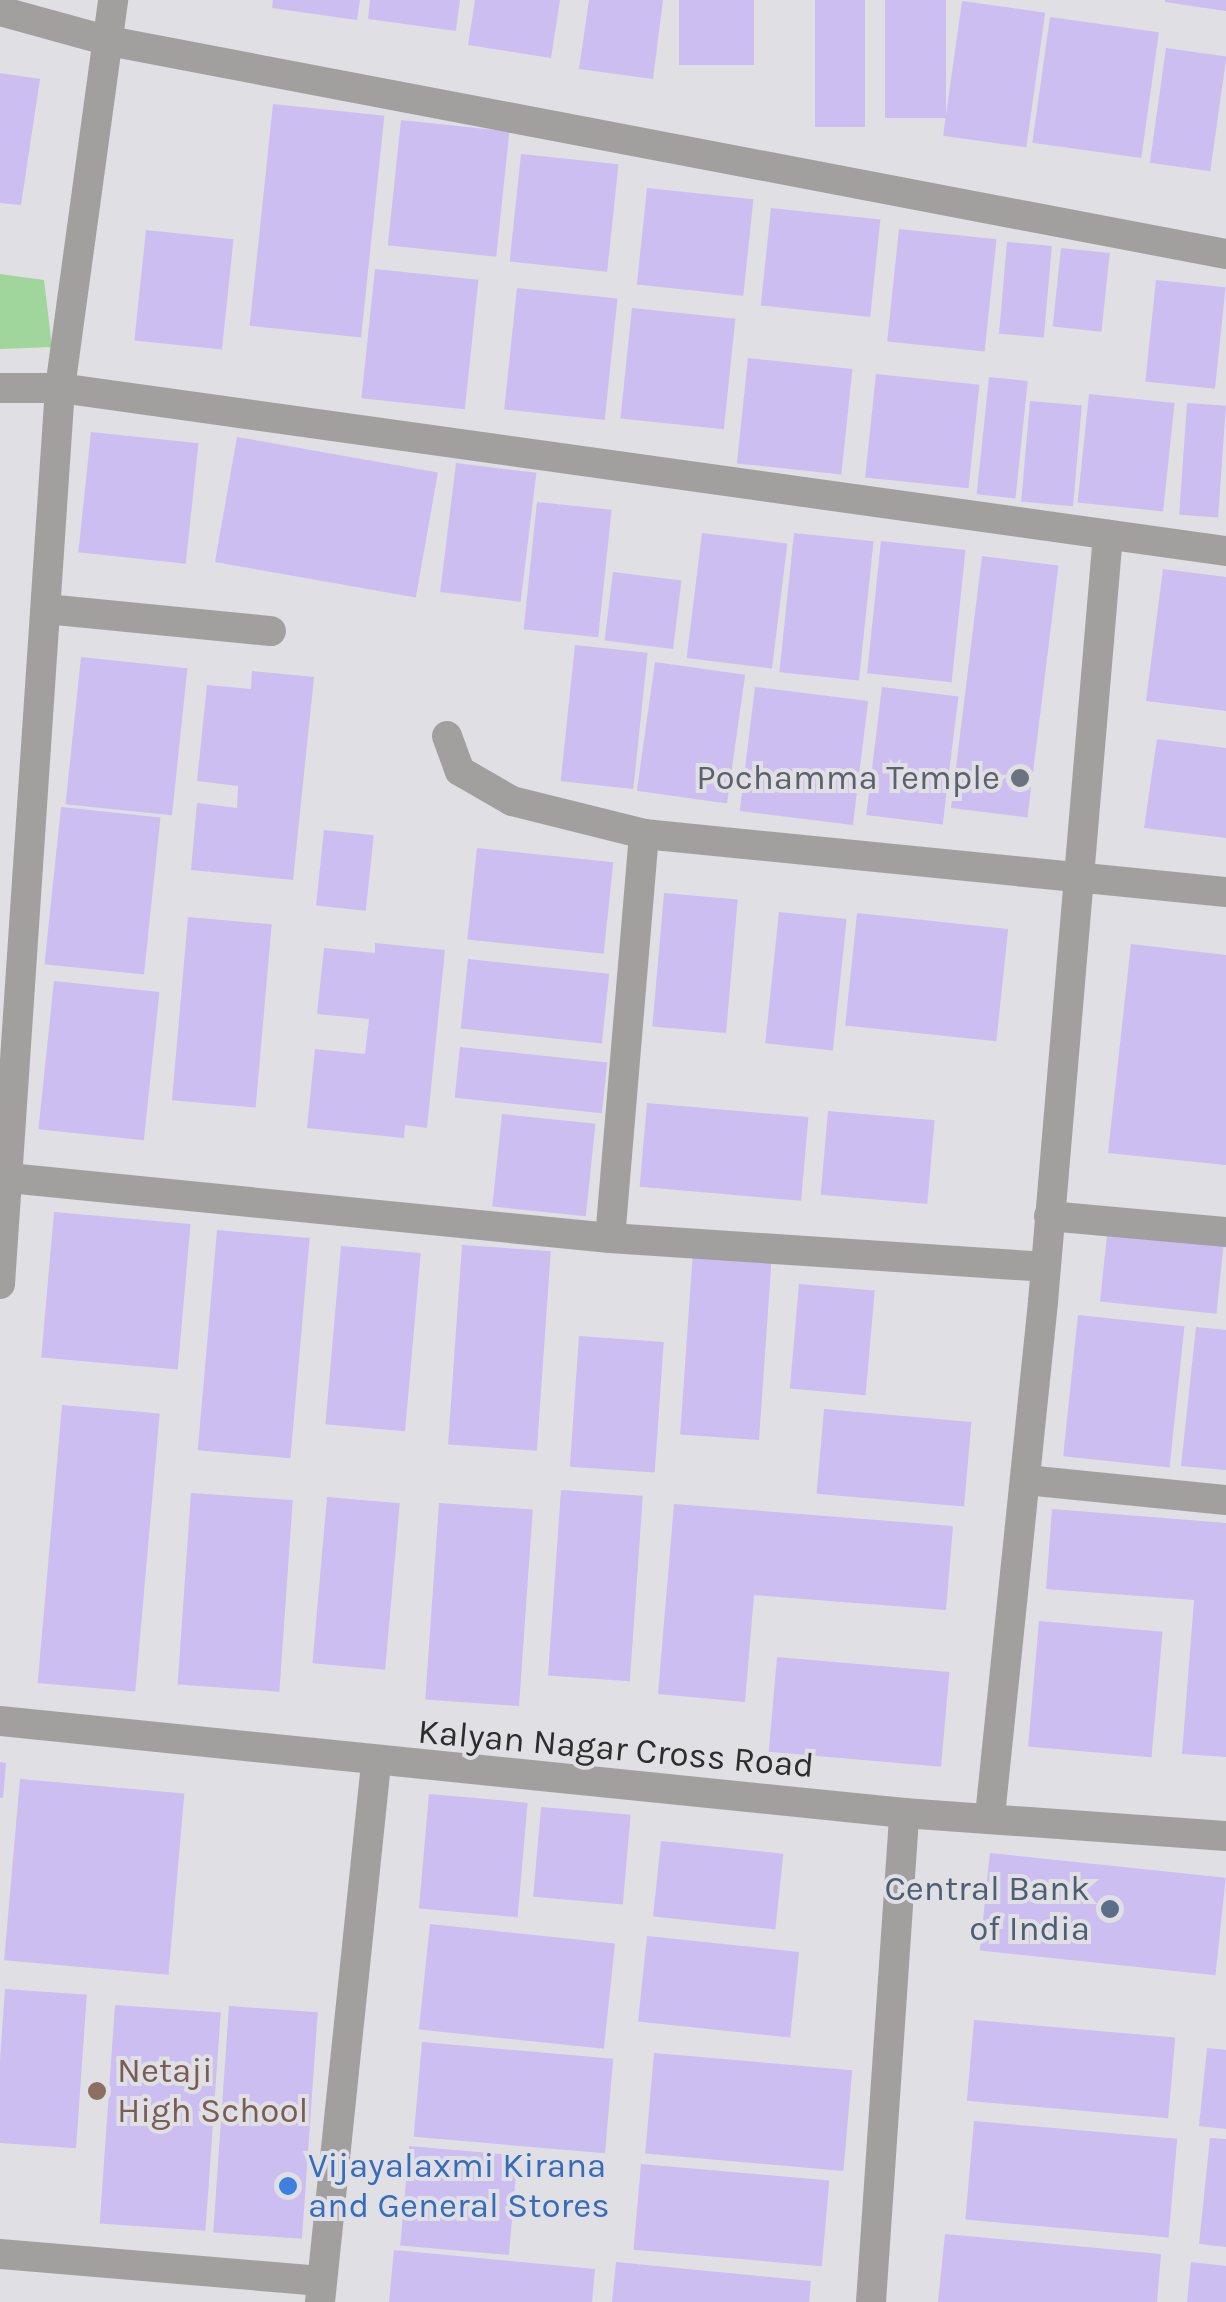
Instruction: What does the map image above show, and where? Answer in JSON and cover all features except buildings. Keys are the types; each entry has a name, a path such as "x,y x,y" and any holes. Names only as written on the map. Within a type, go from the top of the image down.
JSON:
{"street":[{"path":"0,1284 60,388 113,0"},
{"path":"0,11 110,41 1226,254"},
{"path":"0,388 60,388 1226,551"},
{"path":"990,1816 1026,1480 1108,535"},
{"path":"46,609 271,631"},
{"path":"447,736 460,772 512,802 644,834 1226,892"},
{"path":"610,1238 644,834"},
{"path":"9,1178 610,1238 1044,1268"},
{"path":"1048,1216 1226,1232"},
{"path":"1026,1480 1226,1500"},
{"name":"Kalyan Nagar Cross Road","path":"0,1721 376,1764 904,1814 990,1816 1226,1836"},
{"path":"0,2254 321,2292 376,1764"},
{"path":"872,2302 904,1814"}],"green space":[{"path":"0,274 44,280 52,347 0,349"}],"place":[{"name":"Pochamma Temple","path":"1020,778"},
{"name":"Central Bank of India","path":"1110,1909"},
{"name":"Netaji High School","path":"97,2091"},
{"name":"Vijayalaxmi Kirana and General Stores","path":"288,2186"}]}
